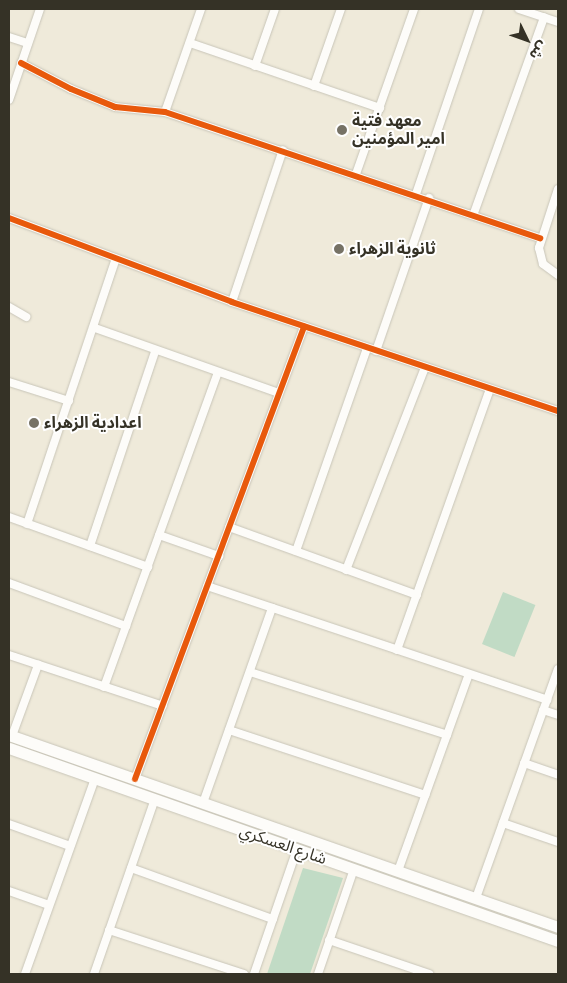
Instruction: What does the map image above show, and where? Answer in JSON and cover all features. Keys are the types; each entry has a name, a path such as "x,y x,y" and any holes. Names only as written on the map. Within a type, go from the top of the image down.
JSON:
{"main road":[{"name":"شارع العسكري","path":"10,735 558,927"},
{"path":"25,754 31,747 30,742"},
{"name":"شارع العسكري","path":"9,748 558,941"},
{"path":"46,761 46,755 50,749"},
{"path":"512,925 518,922 518,913"},
{"path":"538,934 537,924 543,921"}],"street":[{"path":"9,100 40,9"},
{"path":"165,112 202,9"},
{"path":"255,66 275,9"},
{"path":"314,86 341,9"},
{"path":"356,174 414,9"},
{"path":"416,194 479,9"},
{"path":"519,9 558,22"},
{"path":"474,213 544,17"},
{"path":"9,37 28,43"},
{"path":"190,44 380,108"},
{"path":"21,63 71,89 115,107 165,112 474,213 540,238"},
{"path":"232,302 284,150"},
{"path":"558,188 540,238 543,264 558,275"},
{"path":"376,351 429,198"},
{"path":"10,221 116,258 232,302 558,411"},
{"path":"27,524 95,328 116,258"},
{"path":"9,308 26,318"},
{"path":"136,779 304,326"},
{"path":"95,328 155,352 279,393"},
{"path":"296,551 366,348"},
{"path":"90,546 155,352"},
{"path":"346,570 425,367"},
{"path":"104,687 218,372"},
{"path":"9,382 69,401"},
{"path":"397,650 490,389"},
{"path":"9,518 148,567"},
{"path":"229,527 417,595"},
{"path":"159,535 218,556"},
{"path":"9,583 126,626"},
{"path":"207,586 547,700"},
{"path":"203,802 272,608"},
{"path":"9,655 163,706"},
{"path":"10,735 38,665"},
{"path":"476,898 558,669"},
{"path":"250,672 447,735"},
{"path":"398,871 469,674"},
{"path":"543,710 558,715"},
{"path":"229,730 426,795"},
{"path":"524,763 558,775"},
{"path":"25,974 95,778"},
{"path":"94,974 155,799"},
{"path":"503,823 558,842"},
{"path":"9,824 70,846"},
{"path":"254,974 297,850"},
{"path":"131,868 273,919"},
{"path":"318,974 354,869"},
{"path":"9,891 49,905"},
{"path":"110,930 244,974"},
{"path":"329,940 429,974"}],"green space":[{"path":"503,592 535,605 514,657 482,644"},
{"path":"303,868 343,878 310,974 267,974"}],"cycle path":[{"path":"21,63 71,89 115,107 165,112 540,238"},
{"path":"9,218 232,302 558,411"},
{"path":"135,779 304,326"}],"place":[{"name":"معهد فتية امير المؤمنين","path":"342,130"},
{"name":"ثانوية الزهراء","path":"339,249"},
{"name":"اعدادية الزهراء","path":"34,423"}]}
